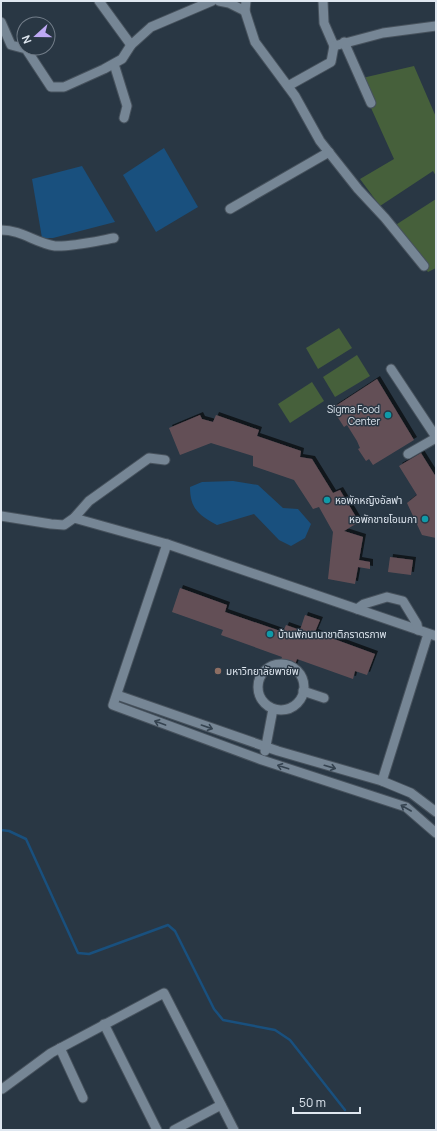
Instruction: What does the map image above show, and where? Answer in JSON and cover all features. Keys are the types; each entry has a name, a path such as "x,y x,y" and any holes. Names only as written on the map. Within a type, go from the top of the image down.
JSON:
{"street":[{"path":"99,1 131,45"},
{"path":"1,22 11,45 26,49 51,87 64,87 122,59 131,45 151,28 212,1"},
{"path":"219,1 229,3 245,11"},
{"path":"246,1 245,11 255,42 306,113 320,141 424,266"},
{"path":"288,86 331,62 334,46 324,23 323,1"},
{"path":"334,46 344,42 389,32 436,26"},
{"path":"344,42 371,104"},
{"path":"114,64 127,106 124,118"},
{"path":"230,209 329,152"},
{"path":"1,230 19,232 55,246 114,238"},
{"path":"391,369 436,438 408,454"},
{"path":"1,516 51,524 64,524 74,518 89,501 149,458 165,460"},
{"path":"74,518 167,544 432,635 382,781"},
{"path":"167,544 113,705 262,760 406,807 436,832"},
{"path":"356,609 364,604 387,597 403,601 417,624 418,630"},
{"path":"281,664 295,670 303,683 302,698 286,710 273,709 266,705 258,691 261,676 273,666 281,664"},
{"path":"303,691 324,698"},
{"path":"117,695 266,747 382,781 411,793 436,812"},
{"path":"262,760 273,709"},
{"path":"428,826 436,816"},
{"path":"2,1089 60,1048 164,993 234,1130"},
{"path":"104,1024 156,1130"},
{"path":"60,1048 83,1098"},
{"path":"174,1130 221,1105"}],"green space":[{"path":"414,66 436,117 436,176 433,171 380,206 360,179 394,159 358,79"},
{"path":"436,199 436,268 428,272 394,226"},
{"path":"339,328 352,348 318,369 306,348"},
{"path":"357,355 370,376 335,397 323,377"},
{"path":"312,382 324,401 290,423 278,404"}],"water":[{"path":"164,148 198,207 156,232 123,175"},
{"path":"82,166 115,222 53,238 42,238 32,179"},
{"path":"233,481 258,485 283,508 298,509 311,524 305,538 291,546 279,540 254,514 217,525 205,518 194,506 190,495 190,487 202,482"}],"building":[{"path":"377,379 414,440 373,465 369,459 366,461 358,449 360,448 357,441 347,425 344,427 335,413 337,411 334,407"},
{"name":"หอพักหญิงอัลฟา","path":"200,415 202,419 213,422 216,415 259,430 257,436 301,451 300,457 312,459 333,493 340,490 359,522 344,531 363,537 359,560 370,562 370,569 358,567 355,584 328,579 333,532 319,507 313,509 294,480 253,466 253,456 211,443 180,455 169,428"},
{"name":"หอพักชายโอเมกา","path":"421,453 436,477 436,538 422,535 407,503 417,495 399,466"},
{"path":"390,557 413,560 411,575 388,572"},
{"name":"บ้านพักนานาชาติภราดรภาพ","path":"180,588 227,605 225,612 283,632 286,625 300,630 305,615 320,620 315,632 375,654 367,675 355,671 353,679 297,659 291,676 277,671 282,657 221,635 223,630 172,612"}],"waterway":[{"path":"1,830 9,831 26,839 78,953 89,954 168,925 175,931 214,1009 223,1020 275,1030 290,1040 345,1110"}],"place":[{"name":"Sigma Food Center","path":"388,415"},
{"name":"หอพักหญิงอัลฟา","path":"327,500"},
{"name":"หอพักชายโอเมกา","path":"425,519"},
{"name":"บ้านพักนานาชาติภราดรภาพ","path":"270,634"},
{"name":"มหาวิทยาลัยพายัพ","path":"218,671"}]}
